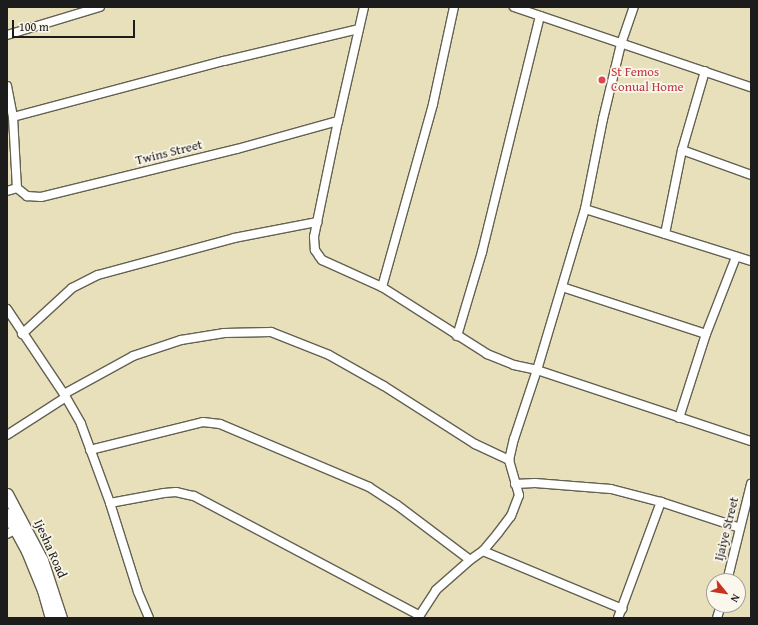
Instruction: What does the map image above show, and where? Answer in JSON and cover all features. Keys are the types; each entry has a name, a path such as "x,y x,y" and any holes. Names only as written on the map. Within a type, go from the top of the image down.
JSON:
{"main road":[{"name":"Ijesha Road","path":"7,494 31,549 49,579 61,618"},
{"name":"Ijesha Road","path":"7,514 11,532 31,549 51,618"}],"street":[{"path":"7,35 100,7"},
{"path":"364,7 338,120 317,222 314,244 315,250 322,260 382,287 487,354 514,365 537,370 751,441"},
{"path":"382,287 433,104 454,7"},
{"path":"514,7 751,87"},
{"path":"110,503 164,493 185,493 194,496 418,616 436,590 470,560 483,551 511,516 519,495 510,460 514,439 537,370 585,209 603,119 621,44 634,7"},
{"path":"457,336 482,252 540,16"},
{"path":"13,117 217,63 358,29"},
{"path":"665,234 682,150 705,71"},
{"path":"7,86 13,117 17,188 7,191"},
{"name":"Twins Street","path":"17,188 27,196 41,197 237,149 338,120"},
{"path":"682,150 751,175"},
{"path":"585,209 751,261"},
{"path":"22,334 72,288 98,275 234,238 317,222"},
{"path":"679,418 706,334 736,257"},
{"path":"562,288 706,334"},
{"path":"7,309 22,334 65,396 81,424 110,503 138,592 149,618"},
{"path":"7,435 65,396 133,356 181,340 224,333 271,332 330,355 384,386 475,444 510,460"},
{"path":"90,450 202,422 220,424 368,487 397,505 470,560"},
{"path":"515,484 535,483 611,490 661,502 740,528"},
{"name":"Ijaiye Street","path":"729,573 751,484"},
{"path":"618,618 661,502"},
{"path":"483,551 622,609"}],"place":[{"name":"St Femos Conual Home","path":"602,80"}]}
